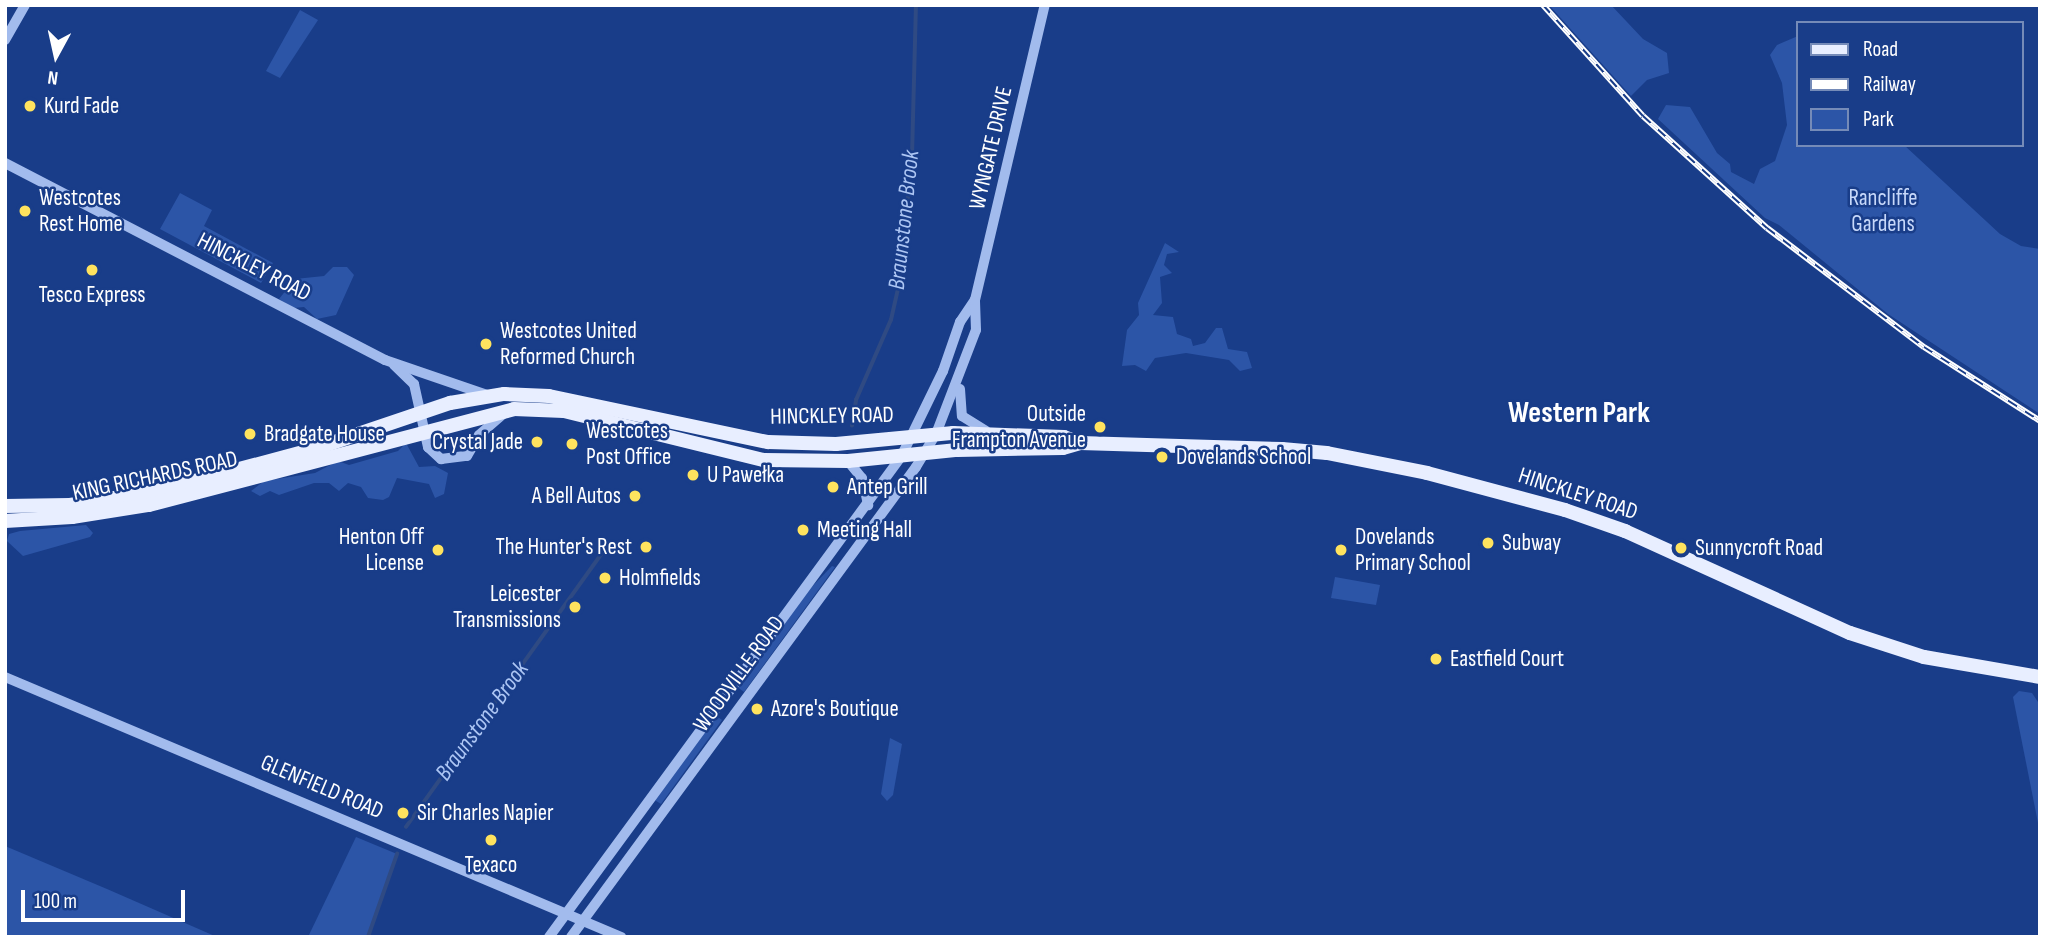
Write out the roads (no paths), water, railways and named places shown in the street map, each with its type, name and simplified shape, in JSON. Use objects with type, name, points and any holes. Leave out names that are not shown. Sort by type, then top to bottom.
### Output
[{"type":"main road","name":"HINCKLEY ROAD","points":[[504,394],[549,396],[768,442],[836,444],[936,434],[994,434],[1064,437],[1080,443]]},
{"type":"main road","name":"KING RICHARDS ROAD","points":[[5,506],[70,505],[153,492],[287,457],[420,414],[504,394]]},
{"type":"main road","name":"HINCKLEY ROAD","points":[[514,408],[564,411],[764,460],[848,461],[1063,447],[1080,443],[1327,453],[1427,474],[1595,519],[1812,618],[1875,642],[1942,661],[2040,677]]},
{"type":"main road","name":"KING RICHARDS ROAD","points":[[5,521],[72,517],[149,505],[514,408]]},
{"type":"street","points":[[5,40],[25,5]]},
{"type":"street","name":"WYNGATE DRIVE","points":[[936,434],[961,375],[976,330],[975,300],[1045,5]]},
{"type":"street","name":"HINCKLEY ROAD","points":[[5,163],[394,365],[488,396]]},
{"type":"street","name":"WYNGATE DRIVE","points":[[912,437],[960,322],[975,300]]},
{"type":"street","points":[[394,365],[414,384],[428,447],[441,459],[450,461],[472,450],[479,435],[514,408]]},
{"type":"street","points":[[961,375],[962,416],[994,434]]},
{"type":"street","name":"WOODVILLE ROAD","points":[[571,937],[925,454],[936,434]]},
{"type":"street","name":"WOODVILLE ROAD","points":[[549,937],[646,802],[868,505],[912,437]]},
{"type":"street","points":[[848,461],[862,478],[868,505]]},
{"type":"street","name":"GLENFIELD ROAD","points":[[5,677],[567,911],[621,937]]},
{"type":"street","points":[[646,802],[661,814]]},
{"type":"waterway","name":"Braunstone Brook","points":[[852,426],[856,400],[891,320],[900,280],[912,156],[916,5]]},
{"type":"waterway","name":"Braunstone Brook","points":[[406,827],[607,546]]},
{"type":"waterway","name":"Braunstone Brook","points":[[368,937],[397,854]]},
{"type":"railway","points":[[1543,5],[1643,116],[1767,228],[1924,347],[2040,421]]},
{"type":"place","name":"Kurd Fade","points":[[30,106]]},
{"type":"place","name":"Westcotes Rest Home","points":[[25,211]]},
{"type":"place","name":"Tesco Express","points":[[92,270]]},
{"type":"place","name":"Westcotes United Reformed Church","points":[[486,344]]},
{"type":"place","name":"Outside Frampton Avenue","points":[[1100,427]]},
{"type":"place","name":"Bradgate House","points":[[250,434]]},
{"type":"place","name":"Crystal Jade","points":[[537,442]]},
{"type":"place","name":"Westcotes Post Office","points":[[572,444]]},
{"type":"place","name":"Dovelands School","points":[[1162,457]]},
{"type":"place","name":"U Pawełka","points":[[693,475]]},
{"type":"place","name":"Antep Grill","points":[[833,487]]},
{"type":"place","name":"A Bell Autos","points":[[635,496]]},
{"type":"place","name":"Meeting Hall","points":[[803,530]]},
{"type":"place","name":"Subway","points":[[1488,543]]},
{"type":"place","name":"The Hunter's Rest","points":[[646,547]]},
{"type":"place","name":"Sunnycroft Road","points":[[1681,548]]},
{"type":"place","name":"Henton Off License","points":[[438,550]]},
{"type":"place","name":"Dovelands Primary School","points":[[1341,550]]},
{"type":"place","name":"Holmfields","points":[[605,578]]},
{"type":"place","name":"Leicester Transmissions","points":[[575,607]]},
{"type":"place","name":"Eastfield Court","points":[[1436,659]]},
{"type":"place","name":"Azore's Boutique","points":[[757,709]]},
{"type":"place","name":"Sir Charles Napier","points":[[403,813]]},
{"type":"place","name":"Texaco","points":[[491,840]]},
{"type":"district","name":"Western Park","points":[[1579,413]]},
{"type":"park label","name":"Rancliffe Gardens","points":[[1883,211]]}]
